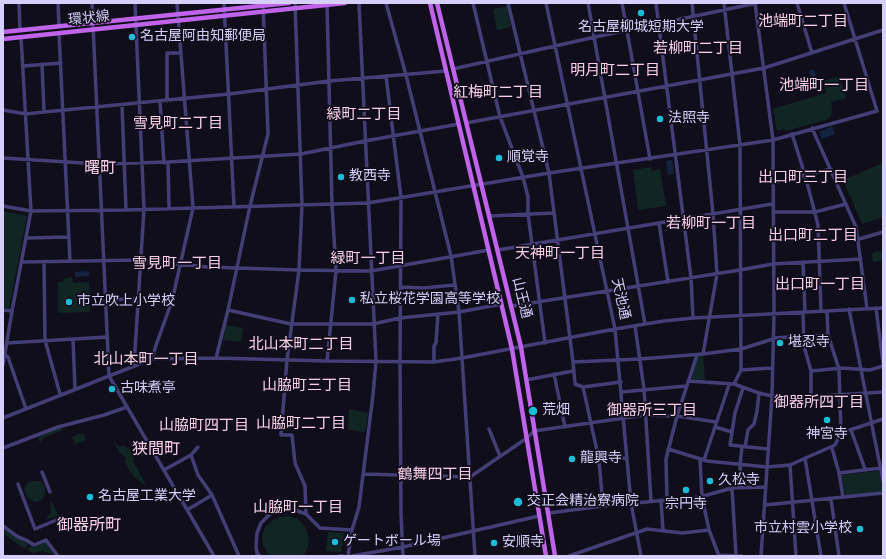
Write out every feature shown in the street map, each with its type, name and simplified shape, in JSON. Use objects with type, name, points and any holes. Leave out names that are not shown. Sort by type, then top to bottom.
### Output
[{"type":"main road","name":"環状線","points":[[3,32],[224,10],[263,4],[289,3]]},
{"type":"main road","name":"環状線","points":[[3,39],[345,3]]},
{"type":"main road","name":"山王通","points":[[430,3],[512,349],[546,556]]},
{"type":"main road","name":"山王通","points":[[437,3],[521,347],[555,556]]},
{"type":"street","points":[[19,3],[20,30]]},
{"type":"street","points":[[58,3],[59,26]]},
{"type":"street","points":[[92,3],[109,376],[214,556]]},
{"type":"street","points":[[134,366],[144,209],[135,3]]},
{"type":"street","points":[[152,359],[172,301],[193,208],[177,3]]},
{"type":"street","points":[[224,3],[234,207]]},
{"type":"street","points":[[295,3],[294,9],[302,205],[299,270],[287,360],[282,435],[292,435],[295,463],[305,486],[306,514]]},
{"type":"street","points":[[348,556],[352,530],[359,507],[364,474],[376,361],[373,324],[359,3]]},
{"type":"street","points":[[386,3],[406,74],[451,256],[459,312],[475,556]]},
{"type":"street","points":[[474,3],[500,117],[523,177],[528,197],[531,244],[545,343]]},
{"type":"street","points":[[508,3],[549,173],[573,362],[574,384],[584,387],[621,382]]},
{"type":"street","name":"天池通","points":[[546,3],[615,329],[619,359],[631,503],[641,556]]},
{"type":"street","points":[[588,3],[645,324]]},
{"type":"street","points":[[622,3],[650,159]]},
{"type":"street","points":[[656,3],[691,278],[693,318]]},
{"type":"street","points":[[692,3],[713,214],[716,274],[703,354]]},
{"type":"street","points":[[724,3],[740,145],[741,370],[734,384]]},
{"type":"street","points":[[453,69],[756,3],[773,140],[772,204],[774,314],[772,396],[767,449],[762,556]]},
{"type":"street","points":[[797,3],[812,53]]},
{"type":"street","points":[[3,206],[31,211],[126,210],[368,203],[523,177],[773,140],[877,111],[844,3]]},
{"type":"street","points":[[216,358],[228,310],[261,157],[268,134],[265,88],[263,4]]},
{"type":"street","points":[[326,5],[332,204],[336,271],[327,361]]},
{"type":"street","points":[[466,123],[764,68],[883,30]]},
{"type":"street","points":[[59,33],[70,261]]},
{"type":"street","points":[[3,365],[31,211],[22,37]]},
{"type":"street","points":[[167,101],[167,53],[180,53]]},
{"type":"street","points":[[23,66],[61,63]]},
{"type":"street","points":[[42,64],[44,112]]},
{"type":"street","points":[[3,110],[26,114],[62,111],[160,102],[329,81],[446,71]]},
{"type":"street","points":[[386,76],[401,198],[400,362],[401,514],[403,556]]},
{"type":"street","points":[[160,102],[169,208]]},
{"type":"street","points":[[122,105],[126,210]]},
{"type":"street","points":[[3,158],[99,164],[261,157],[301,154],[394,135],[459,124]]},
{"type":"street","points":[[812,128],[856,227],[859,239],[867,308]]},
{"type":"street","points":[[792,134],[805,175],[818,225],[821,311]]},
{"type":"street","points":[[773,183],[830,169]]},
{"type":"street","points":[[498,250],[772,204]]},
{"type":"street","points":[[773,212],[815,212],[846,204]]},
{"type":"street","points":[[489,216],[554,213]]},
{"type":"street","points":[[658,223],[668,282]]},
{"type":"street","points":[[859,239],[883,232]]},
{"type":"street","points":[[26,238],[68,237]]},
{"type":"street","points":[[22,262],[141,260],[207,267],[371,271],[489,250]]},
{"type":"street","points":[[512,306],[773,264],[861,259]]},
{"type":"street","points":[[44,262],[45,340],[60,394]]},
{"type":"street","points":[[803,262],[803,336],[804,346],[811,371],[811,398]]},
{"type":"street","points":[[401,288],[423,288],[455,285]]},
{"type":"street","points":[[105,300],[155,298],[172,301]]},
{"type":"street","points":[[228,310],[291,324],[373,324],[400,318],[459,312],[502,304]]},
{"type":"street","points":[[876,308],[883,363]]},
{"type":"street","points":[[3,418],[60,394],[152,359],[216,358],[434,362],[545,343],[615,329],[693,318],[883,308]]},
{"type":"street","points":[[849,309],[883,481]]},
{"type":"street","points":[[3,310],[12,311]]},
{"type":"street","points":[[668,450],[702,460],[767,467],[790,464],[832,448],[842,433],[839,369],[828,335],[827,310]]},
{"type":"street","points":[[434,362],[434,346],[436,343],[438,314]]},
{"type":"street","points":[[635,326],[644,389],[651,501]]},
{"type":"street","points":[[573,362],[697,355],[741,349],[773,338],[828,335]]},
{"type":"street","points":[[7,343],[107,337]]},
{"type":"street","points":[[73,339],[75,389]]},
{"type":"street","points":[[4,355],[8,357],[26,409]]},
{"type":"street","points":[[667,500],[666,459],[677,416],[697,355]]},
{"type":"street","points":[[811,371],[839,369],[870,370],[883,366]]},
{"type":"street","points":[[741,370],[772,368]]},
{"type":"street","points":[[526,380],[573,371]]},
{"type":"street","points":[[554,374],[565,427]]},
{"type":"street","points":[[688,380],[729,385],[734,384],[759,393],[794,401],[840,394],[883,392]]},
{"type":"street","points":[[729,385],[702,460],[702,497],[709,530],[718,556],[742,556]]},
{"type":"street","points":[[621,392],[686,386]]},
{"type":"street","points":[[584,387],[599,460],[603,506]]},
{"type":"street","points":[[743,388],[735,413],[730,445],[767,449]]},
{"type":"street","points":[[741,488],[740,464],[748,430],[754,424],[759,393]]},
{"type":"street","points":[[3,448],[58,427],[104,415],[127,407]]},
{"type":"street","points":[[364,474],[470,477],[534,432],[645,415],[677,416],[716,422]]},
{"type":"street","points":[[842,433],[883,419]]},
{"type":"street","points":[[715,427],[732,432]]},
{"type":"street","points":[[489,429],[500,456]]},
{"type":"street","points":[[851,430],[865,469]]},
{"type":"street","points":[[164,470],[191,455],[198,447]]},
{"type":"street","points":[[832,448],[839,473],[843,497]]},
{"type":"street","points":[[191,455],[198,475],[212,495],[239,556]]},
{"type":"street","points":[[599,460],[627,458]]},
{"type":"street","points":[[805,458],[820,556]]},
{"type":"street","points":[[790,464],[796,556]]},
{"type":"street","points":[[839,473],[865,469],[882,470]]},
{"type":"street","points":[[42,472],[50,492]]},
{"type":"street","points":[[18,484],[35,528],[61,518]]},
{"type":"street","points":[[549,513],[631,503],[702,497],[732,488],[765,488]]},
{"type":"street","points":[[732,488],[736,555]]},
{"type":"street","points":[[765,505],[883,493]]},
{"type":"street","points":[[187,510],[212,495]]},
{"type":"street","points":[[831,499],[839,556]]},
{"type":"street","points":[[661,500],[663,531]]},
{"type":"street","points":[[260,556],[256,547],[257,533],[261,523],[272,512],[283,509],[292,509],[306,514],[320,528],[352,530]]},
{"type":"street","points":[[352,556],[402,547],[539,516]]},
{"type":"street","points":[[3,526],[18,537],[34,545],[46,540],[58,556]]},
{"type":"street","points":[[569,556],[647,529],[682,533],[709,530]]},
{"type":"green space","points":[[507,6],[511,27],[497,30],[493,9]]},
{"type":"green space","points":[[837,77],[840,78],[846,98],[831,102],[831,116],[826,120],[786,131],[785,129],[777,131],[773,109],[826,93],[823,81]]},
{"type":"green space","points":[[883,163],[883,217],[862,224],[843,180]]},
{"type":"green space","points":[[651,167],[652,171],[660,169],[666,206],[638,210],[633,170]]},
{"type":"green space","points":[[3,211],[27,216],[9,309],[3,307]]},
{"type":"green space","points":[[883,251],[883,260],[873,262],[873,252]]},
{"type":"green space","points":[[72,277],[73,283],[89,282],[90,312],[58,313],[58,282],[63,282],[63,279]]},
{"type":"green space","points":[[226,325],[243,328],[241,342],[223,340]]},
{"type":"green space","points":[[703,356],[705,380],[691,379],[697,357]]},
{"type":"green space","points":[[349,409],[368,413],[365,432],[348,430]]},
{"type":"green space","points":[[59,428],[63,430],[43,438],[40,443],[38,437]]},
{"type":"green space","points":[[83,433],[86,440],[75,444],[72,437]]},
{"type":"green space","points":[[114,442],[119,447],[123,445],[129,449],[134,458],[133,461],[146,485],[140,482],[131,473],[125,461],[126,458],[120,453]]},
{"type":"green space","points":[[879,472],[883,490],[882,493],[846,496],[841,477],[842,475]]},
{"type":"green space","points":[[31,481],[40,481],[45,487],[45,495],[43,499],[36,502],[28,498],[25,493],[25,486]]},
{"type":"green space","points":[[50,502],[52,502],[58,516],[47,519],[51,513]]},
{"type":"green space","points":[[289,516],[298,519],[305,526],[309,543],[306,552],[302,556],[269,556],[263,545],[262,536],[265,527],[280,517]]},
{"type":"green space","points":[[3,529],[29,544],[25,548],[20,546],[3,533]]},
{"type":"green space","name":"ゲートボール場","points":[[328,532],[344,533],[341,552],[326,551]]},
{"type":"green space","points":[[46,542],[55,555],[42,551],[32,553],[27,549],[31,545],[34,547]]},
{"type":"water","points":[[814,69],[818,83],[813,84],[809,71]]},
{"type":"water","points":[[832,126],[835,134],[822,139],[819,132]]},
{"type":"water","points":[[672,160],[674,174],[668,175],[666,161]]},
{"type":"water","points":[[89,271],[89,276],[75,277],[75,272]]},
{"type":"place","name":"名古屋柳城短期大学","points":[[641,13]]},
{"type":"place","name":"名古屋阿由知郵便局","points":[[132,37]]},
{"type":"place","name":"法照寺","points":[[660,119]]},
{"type":"place","name":"順覚寺","points":[[499,158]]},
{"type":"place","name":"教西寺","points":[[341,177]]},
{"type":"place","name":"私立桜花学園高等学校","points":[[352,300]]},
{"type":"place","name":"市立吹上小学校","points":[[69,302]]},
{"type":"place","name":"堪忍寺","points":[[780,343]]},
{"type":"place","name":"古味煮亭","points":[[112,389]]},
{"type":"place","name":"荒畑","points":[[533,411]]},
{"type":"place","name":"神宮寺","points":[[827,420]]},
{"type":"place","name":"龍興寺","points":[[572,459]]},
{"type":"place","name":"久松寺","points":[[710,481]]},
{"type":"place","name":"宗円寺","points":[[686,490]]},
{"type":"place","name":"名古屋工業大学","points":[[90,497]]},
{"type":"place","name":"交正会精治寮病院","points":[[518,502]]},
{"type":"place","name":"市立村雲小学校","points":[[860,529]]},
{"type":"place","name":"ゲートボール場","points":[[335,542]]},
{"type":"place","name":"安順寺","points":[[494,543]]},
{"type":"district","name":"池端町二丁目","points":[[803,22]]},
{"type":"district","name":"若柳町二丁目","points":[[698,49]]},
{"type":"district","name":"明月町二丁目","points":[[615,71]]},
{"type":"district","name":"池端町一丁目","points":[[824,86]]},
{"type":"district","name":"紅梅町二丁目","points":[[498,93]]},
{"type":"district","name":"緑町二丁目","points":[[364,115]]},
{"type":"district","name":"雪見町二丁目","points":[[178,124]]},
{"type":"district","name":"曙町","points":[[100,169]]},
{"type":"district","name":"出口町三丁目","points":[[803,178]]},
{"type":"district","name":"若柳町一丁目","points":[[711,224]]},
{"type":"district","name":"出口町二丁目","points":[[813,236]]},
{"type":"district","name":"天神町一丁目","points":[[560,254]]},
{"type":"district","name":"緑町一丁目","points":[[368,259]]},
{"type":"district","name":"雪見町一丁目","points":[[177,264]]},
{"type":"district","name":"出口町一丁目","points":[[820,285]]},
{"type":"district","name":"北山本町二丁目","points":[[301,345]]},
{"type":"district","name":"北山本町一丁目","points":[[146,360]]},
{"type":"district","name":"山脇町三丁目","points":[[307,386]]},
{"type":"district","name":"御器所四丁目","points":[[819,403]]},
{"type":"district","name":"御器所三丁目","points":[[652,411]]},
{"type":"district","name":"山脇町二丁目","points":[[301,424]]},
{"type":"district","name":"山脇町四丁目","points":[[204,426]]},
{"type":"district","name":"狭間町","points":[[156,450]]},
{"type":"district","name":"鶴舞四丁目","points":[[435,475]]},
{"type":"district","name":"山脇町一丁目","points":[[298,508]]},
{"type":"district","name":"御器所町","points":[[89,526]]}]
